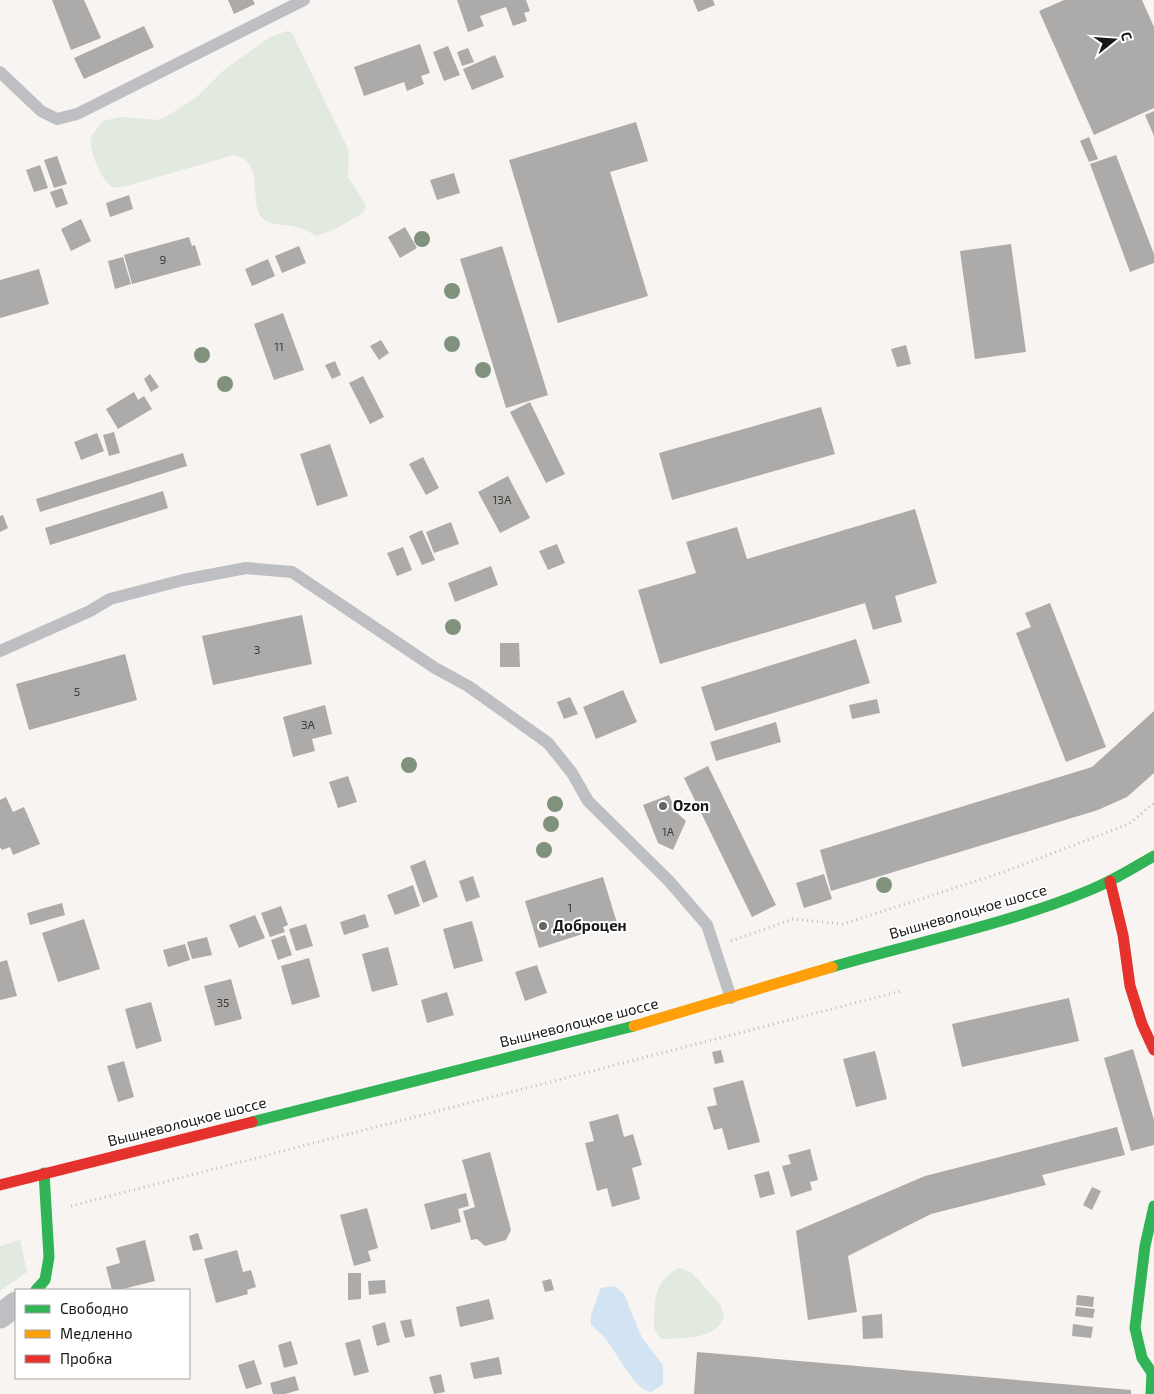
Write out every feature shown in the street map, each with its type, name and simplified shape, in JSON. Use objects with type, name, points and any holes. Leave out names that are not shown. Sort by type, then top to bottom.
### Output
[{"type":"main road","name":"Вышневолоцкое шоссе","points":[[0,1185],[641,1024],[888,951],[1013,918],[1094,889],[1138,867],[1154,856]]},
{"type":"main road","points":[[1110,881],[1124,935],[1130,986],[1142,1024],[1154,1050]]},
{"type":"main road","points":[[37,1289],[45,1280],[49,1257],[44,1173]]},
{"type":"main road","points":[[1151,1394],[1152,1373],[1142,1358],[1134,1328],[1144,1246],[1154,1206]]},
{"type":"street","points":[[0,1316],[15,1305]]},
{"type":"lane","points":[[0,72],[41,111],[57,119],[77,114],[304,0]]},
{"type":"lane","points":[[0,651],[90,611],[110,599],[183,580],[246,568],[292,572],[435,668],[468,686],[548,743],[572,773],[588,801],[669,881],[708,925],[731,998]]},
{"type":"path","points":[[714,946],[793,919],[843,924],[1001,873],[1129,824],[1154,803]]},
{"type":"path","points":[[47,1213],[901,991]]},
{"type":"shaded area","points":[[287,31],[292,33],[349,151],[348,177],[366,205],[363,213],[333,230],[317,236],[295,227],[265,221],[258,211],[255,182],[250,165],[244,159],[234,155],[122,187],[114,187],[105,180],[92,152],[91,145],[95,130],[103,121],[120,117],[157,120],[167,116],[197,97],[225,69],[270,37]]},
{"type":"shaded area","points":[[20,1240],[27,1272],[0,1291],[0,1246]]},
{"type":"shaded area","points":[[678,1268],[691,1272],[720,1304],[724,1316],[720,1324],[707,1334],[689,1338],[662,1339],[654,1329],[655,1302],[663,1280]]},
{"type":"water","points":[[615,1286],[624,1294],[642,1338],[663,1365],[663,1384],[651,1392],[638,1384],[610,1344],[591,1325],[591,1315],[601,1288]]},
{"type":"building","points":[[52,0],[84,0],[101,38],[71,50]]},
{"type":"building","points":[[228,0],[253,0],[255,4],[234,14]]},
{"type":"building","points":[[457,0],[526,0],[530,11],[524,13],[527,21],[513,26],[506,7],[480,16],[484,26],[468,32]]},
{"type":"building","points":[[693,0],[713,0],[715,5],[698,12]]},
{"type":"building","points":[[1064,0],[1142,0],[1154,27],[1154,108],[1094,135],[1039,11]]},
{"type":"building","points":[[144,26],[154,47],[84,79],[74,58]]},
{"type":"building","points":[[420,44],[430,73],[421,76],[424,84],[407,91],[404,82],[364,96],[354,67]]},
{"type":"building","points":[[448,46],[460,75],[444,81],[433,52]]},
{"type":"building","points":[[468,48],[474,62],[462,66],[457,52]]},
{"type":"building","points":[[495,55],[504,77],[472,90],[463,69]]},
{"type":"building","points":[[1154,111],[1154,136],[1145,115]]},
{"type":"building","points":[[636,122],[648,161],[610,172],[648,296],[558,323],[509,160]]},
{"type":"building","points":[[1089,137],[1098,159],[1089,162],[1080,141]]},
{"type":"building","points":[[1116,155],[1154,254],[1154,263],[1130,272],[1090,164]]},
{"type":"building","points":[[57,156],[67,184],[54,188],[44,160]]},
{"type":"building","points":[[40,165],[48,188],[34,192],[26,170]]},
{"type":"building","points":[[454,173],[460,193],[437,200],[430,180]]},
{"type":"building","points":[[62,188],[68,204],[56,208],[50,192]]},
{"type":"building","points":[[129,195],[133,209],[110,217],[106,203]]},
{"type":"building","points":[[81,219],[91,241],[71,251],[61,229]]},
{"type":"building","points":[[405,227],[417,248],[400,258],[388,237]]},
{"type":"building","points":[[189,237],[192,246],[195,245],[201,265],[132,284],[124,255]]},
{"type":"building","points":[[1011,244],[1026,352],[975,359],[960,251]]},
{"type":"building","points":[[299,246],[306,263],[282,273],[275,256]]},
{"type":"building","points":[[502,246],[548,395],[506,408],[460,259]]},
{"type":"building","points":[[123,257],[131,284],[115,289],[108,261]]},
{"type":"building","points":[[268,259],[275,276],[252,286],[245,269]]},
{"type":"building","points":[[39,269],[49,304],[0,318],[0,280]]},
{"type":"building","points":[[283,313],[304,370],[274,380],[254,324]]},
{"type":"building","points":[[381,340],[389,353],[379,360],[370,346]]},
{"type":"building","points":[[906,345],[911,364],[897,367],[891,349]]},
{"type":"building","points":[[335,361],[341,375],[332,379],[325,365]]},
{"type":"building","points":[[150,374],[159,387],[151,392],[144,379]]},
{"type":"building","points":[[363,376],[384,417],[370,424],[349,383]]},
{"type":"building","points":[[134,392],[138,400],[144,396],[152,409],[118,429],[106,409]]},
{"type":"building","points":[[530,402],[565,474],[546,483],[510,412]]},
{"type":"building","points":[[821,407],[835,454],[672,500],[659,453]]},
{"type":"building","points":[[114,432],[120,453],[109,456],[103,435]]},
{"type":"building","points":[[97,433],[104,451],[81,460],[74,442]]},
{"type":"building","points":[[330,444],[348,496],[317,506],[300,454]]},
{"type":"building","points":[[183,453],[187,466],[40,512],[36,499]]},
{"type":"building","points":[[423,457],[439,488],[426,495],[409,464]]},
{"type":"building","points":[[508,476],[530,518],[500,533],[478,492]]},
{"type":"building","points":[[163,491],[168,508],[50,545],[45,528]]},
{"type":"building","points":[[915,509],[937,583],[895,596],[902,622],[873,630],[865,603],[660,664],[638,590],[696,573],[686,542],[737,527],[747,559]]},
{"type":"building","points":[[3,515],[8,528],[0,532],[0,516]]},
{"type":"building","points":[[451,522],[459,544],[434,553],[426,532]]},
{"type":"building","points":[[422,530],[435,560],[422,565],[409,536]]},
{"type":"building","points":[[557,544],[565,563],[548,570],[539,551]]},
{"type":"building","points":[[403,547],[412,570],[397,576],[387,553]]},
{"type":"building","points":[[491,566],[498,585],[455,602],[448,583]]},
{"type":"building","points":[[1050,603],[1106,747],[1066,762],[1016,633],[1031,627],[1025,613]]},
{"type":"building","points":[[302,615],[312,664],[213,685],[202,636]]},
{"type":"building","points":[[856,639],[870,683],[715,731],[701,687]]},
{"type":"building","points":[[500,643],[519,643],[520,667],[500,667]]},
{"type":"building","points":[[125,654],[137,700],[29,730],[16,684]]},
{"type":"building","points":[[623,690],[637,722],[596,739],[583,707]]},
{"type":"building","points":[[570,697],[578,714],[564,719],[557,702]]},
{"type":"building","points":[[877,699],[880,713],[852,719],[849,705]]},
{"type":"building","points":[[325,705],[332,734],[312,739],[315,751],[293,757],[283,717]]},
{"type":"building","points":[[1154,711],[1154,773],[1127,797],[1098,810],[831,891],[820,850],[1092,767]]},
{"type":"building","points":[[776,722],[781,742],[716,761],[710,742]]},
{"type":"building","points":[[708,766],[776,905],[752,917],[684,778]]},
{"type":"building","points":[[348,776],[357,802],[338,808],[329,782]]},
{"type":"building","points":[[669,795],[676,812],[686,821],[673,850],[658,843],[643,805]]},
{"type":"building","points":[[6,797],[13,812],[24,807],[40,844],[13,855],[10,847],[2,850],[0,847],[0,800]]},
{"type":"building","points":[[425,860],[438,897],[423,903],[410,866]]},
{"type":"building","points":[[824,874],[832,899],[804,908],[796,883]]},
{"type":"building","points":[[473,876],[480,897],[466,902],[459,881]]},
{"type":"building","points":[[603,877],[617,923],[539,948],[525,901]]},
{"type":"building","points":[[413,885],[420,906],[395,915],[387,895]]},
{"type":"building","points":[[62,903],[65,915],[30,925],[27,913]]},
{"type":"building","points":[[281,906],[288,925],[283,927],[285,932],[270,937],[261,913]]},
{"type":"building","points":[[365,914],[369,927],[344,935],[340,922]]},
{"type":"building","points":[[255,915],[265,938],[239,948],[229,925]]},
{"type":"building","points":[[84,919],[100,969],[58,982],[42,933]]},
{"type":"building","points":[[472,921],[483,961],[454,969],[443,929]]},
{"type":"building","points":[[306,924],[313,946],[296,951],[289,929]]},
{"type":"building","points":[[285,935],[292,955],[278,960],[271,940]]},
{"type":"building","points":[[207,937],[212,955],[192,959],[187,942]]},
{"type":"building","points":[[185,944],[190,960],[168,967],[163,950]]},
{"type":"building","points":[[388,947],[398,985],[372,992],[362,954]]},
{"type":"building","points":[[309,958],[320,997],[292,1005],[281,966]]},
{"type":"building","points":[[7,960],[17,996],[0,1000],[0,962]]},
{"type":"building","points":[[537,965],[547,993],[525,1001],[515,972]]},
{"type":"building","points":[[231,979],[242,1019],[215,1026],[204,986]]},
{"type":"building","points":[[447,992],[454,1015],[427,1023],[421,1000]]},
{"type":"building","points":[[1069,998],[1079,1041],[962,1067],[952,1024]]},
{"type":"building","points":[[151,1002],[162,1041],[136,1049],[125,1009]]},
{"type":"building","points":[[1133,1049],[1154,1120],[1154,1145],[1131,1151],[1104,1058]]},
{"type":"building","points":[[721,1050],[724,1062],[715,1064],[712,1052]]},
{"type":"building","points":[[875,1051],[887,1099],[856,1107],[843,1059]]},
{"type":"building","points":[[124,1061],[134,1097],[118,1102],[107,1066]]},
{"type":"building","points":[[743,1080],[760,1142],[728,1150],[722,1128],[714,1130],[707,1107],[717,1105],[713,1088]]},
{"type":"building","points":[[618,1114],[624,1137],[633,1134],[642,1165],[632,1168],[640,1199],[612,1207],[607,1188],[597,1191],[585,1143],[594,1141],[589,1122]]},
{"type":"building","points":[[1117,1127],[1125,1155],[1042,1175],[1046,1185],[931,1214],[848,1256],[857,1312],[808,1320],[796,1231],[925,1176]]},
{"type":"building","points":[[810,1149],[818,1180],[810,1182],[812,1190],[791,1197],[782,1166],[791,1164],[788,1155]]},
{"type":"building","points":[[490,1152],[511,1230],[506,1240],[485,1246],[477,1239],[471,1240],[463,1211],[475,1207],[462,1160]]},
{"type":"building","points":[[769,1171],[775,1194],[760,1198],[754,1175]]},
{"type":"building","points":[[1092,1187],[1101,1191],[1092,1210],[1083,1205]]},
{"type":"building","points":[[466,1193],[469,1206],[458,1209],[461,1222],[431,1230],[424,1204]]},
{"type":"building","points":[[367,1208],[378,1248],[368,1251],[371,1261],[354,1266],[340,1215]]},
{"type":"building","points":[[198,1233],[203,1249],[193,1251],[189,1236]]},
{"type":"building","points":[[145,1240],[155,1281],[123,1289],[112,1289],[106,1267],[120,1263],[116,1248]]},
{"type":"building","points":[[237,1250],[243,1272],[251,1270],[256,1287],[247,1290],[248,1294],[216,1303],[204,1259]]},
{"type":"building","points":[[348,1273],[361,1273],[361,1299],[348,1300]]},
{"type":"building","points":[[551,1279],[554,1290],[545,1292],[542,1281]]},
{"type":"building","points":[[385,1280],[386,1293],[369,1295],[368,1281]]},
{"type":"building","points":[[1077,1295],[1094,1297],[1093,1307],[1076,1305]]},
{"type":"building","points":[[489,1299],[494,1319],[460,1327],[456,1307]]},
{"type":"building","points":[[1076,1307],[1095,1309],[1093,1318],[1075,1316]]},
{"type":"building","points":[[882,1314],[883,1338],[863,1339],[862,1316]]},
{"type":"building","points":[[411,1319],[415,1336],[405,1338],[400,1321]]},
{"type":"building","points":[[385,1322],[390,1342],[377,1346],[372,1326]]},
{"type":"building","points":[[1073,1324],[1093,1327],[1091,1338],[1072,1336]]},
{"type":"building","points":[[360,1339],[369,1372],[354,1376],[345,1343]]},
{"type":"building","points":[[291,1341],[298,1364],[284,1368],[278,1345]]},
{"type":"building","points":[[697,1352],[1131,1390],[1131,1394],[694,1394]]},
{"type":"building","points":[[499,1357],[502,1374],[474,1379],[470,1363]]},
{"type":"building","points":[[254,1360],[262,1384],[246,1389],[238,1365]]},
{"type":"building","points":[[441,1374],[445,1392],[434,1394],[429,1377]]},
{"type":"building","points":[[295,1376],[299,1390],[285,1394],[273,1394],[270,1383]]},
{"type":"traffic: fast","points":[[832,967],[995,923],[1059,902],[1107,883],[1154,856]]},
{"type":"traffic: fast","points":[[252,1122],[634,1026]]},
{"type":"traffic: fast","points":[[37,1289],[45,1280],[49,1257],[44,1173]]},
{"type":"traffic: fast","points":[[1151,1394],[1152,1373],[1142,1358],[1135,1328],[1145,1246],[1154,1206]]},
{"type":"traffic: slow","points":[[634,1026],[832,967]]},
{"type":"traffic: jam","points":[[1110,881],[1123,935],[1130,986],[1142,1024],[1154,1050]]},
{"type":"traffic: jam","points":[[0,1185],[252,1122]]},
{"type":"place","name":"Ozon","points":[[663,806]]},
{"type":"place","name":"Доброцен","points":[[543,926]]}]
